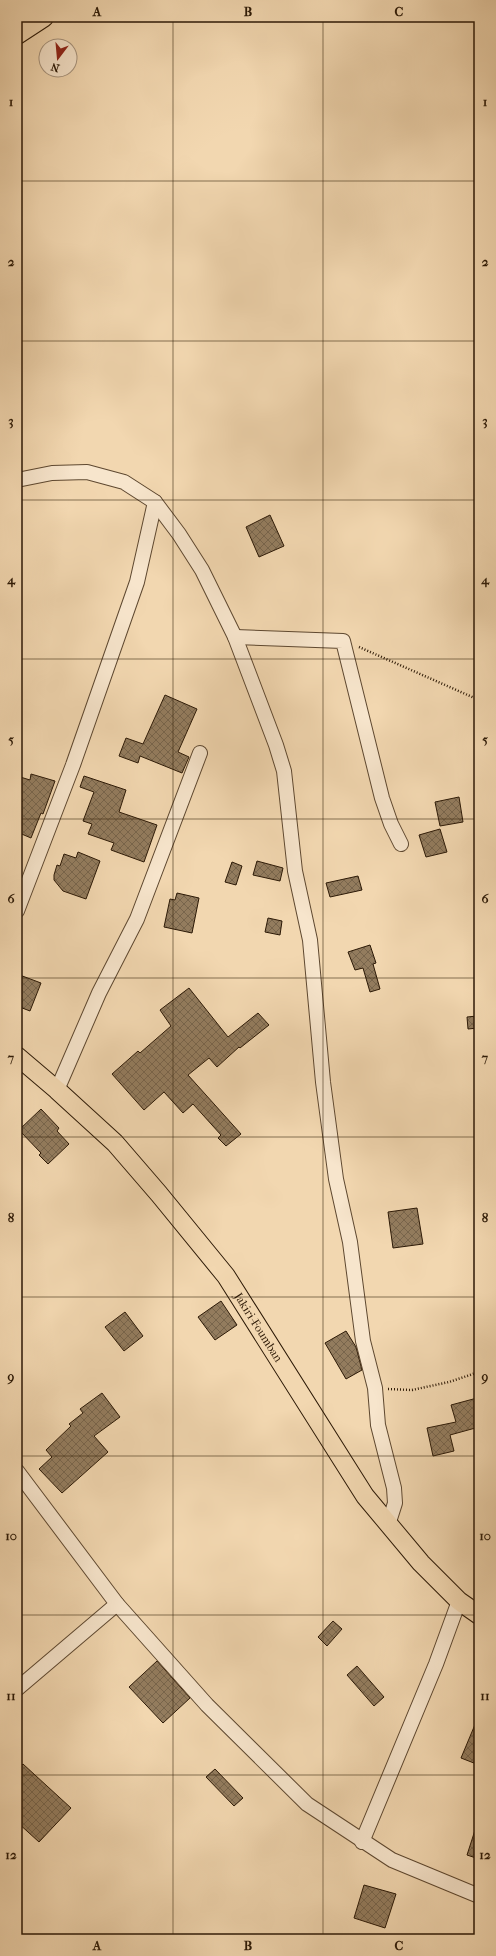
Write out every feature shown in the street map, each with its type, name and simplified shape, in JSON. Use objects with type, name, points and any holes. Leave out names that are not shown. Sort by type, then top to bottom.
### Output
[{"type":"highway","points":[[17,34],[43,17]]},
{"type":"main road","name":"Jakiri-Foumban","points":[[17,1056],[58,1090],[115,1143],[226,1276],[350,1474],[388,1525],[421,1563],[459,1601],[479,1615]]},
{"type":"street","points":[[17,480],[52,474],[87,472],[124,482],[155,502],[179,534],[202,570],[236,637],[284,771],[295,871],[310,940],[322,1082],[336,1178],[350,1242],[362,1341],[375,1388],[378,1425],[394,1488],[395,1503],[388,1525]]},
{"type":"street","points":[[17,911],[73,765],[137,582],[155,502]]},
{"type":"street","points":[[236,637],[343,641],[382,798],[391,824],[401,844]]},
{"type":"street","points":[[58,1090],[100,993],[137,919],[200,753]]},
{"type":"street","points":[[17,1471],[117,1604],[207,1704],[307,1804],[362,1842],[392,1860],[479,1896]]},
{"type":"street","points":[[362,1842],[436,1664],[459,1601]]},
{"type":"street","points":[[17,1688],[117,1604]]},
{"type":"path","points":[[343,641],[403,665],[479,700]]},
{"type":"path","points":[[375,1388],[412,1390],[449,1382],[479,1372]]},
{"type":"building","points":[[270,515],[284,546],[259,557],[246,527]]},
{"type":"building","points":[[165,695],[197,709],[178,752],[189,757],[182,773],[140,756],[138,763],[119,756],[126,738],[143,744]]},
{"type":"building","points":[[31,774],[55,781],[43,814],[41,813],[31,838],[17,832],[17,813],[22,801],[17,799],[17,776],[30,780]]},
{"type":"building","points":[[84,776],[126,790],[119,812],[157,825],[144,862],[111,850],[114,843],[88,834],[92,824],[83,821],[94,792],[80,787]]},
{"type":"building","points":[[459,797],[463,822],[440,826],[435,802]]},
{"type":"building","points":[[440,829],[447,852],[426,857],[419,835]]},
{"type":"building","points":[[78,852],[100,861],[86,899],[63,891],[54,880],[57,865],[60,866],[64,854],[76,858]]},
{"type":"building","points":[[257,861],[283,868],[280,881],[253,875]]},
{"type":"building","points":[[232,862],[242,866],[236,885],[225,882]]},
{"type":"building","points":[[358,876],[362,890],[330,897],[326,883]]},
{"type":"building","points":[[177,893],[199,898],[192,933],[164,927],[170,899],[175,900]]},
{"type":"building","points":[[268,918],[282,921],[280,935],[265,932]]},
{"type":"building","points":[[370,945],[376,963],[373,964],[380,989],[370,992],[363,968],[355,970],[348,952]]},
{"type":"building","points":[[17,974],[41,983],[30,1011],[17,1006]]},
{"type":"building","points":[[189,988],[228,1037],[258,1013],[269,1025],[240,1048],[239,1047],[217,1067],[209,1058],[188,1075],[241,1134],[226,1146],[218,1138],[221,1135],[193,1104],[183,1113],[164,1092],[144,1110],[112,1074],[138,1051],[140,1053],[171,1026],[160,1010]]},
{"type":"building","points":[[477,1016],[478,1028],[468,1029],[467,1017]]},
{"type":"building","points":[[41,1109],[59,1128],[57,1131],[69,1144],[48,1164],[39,1155],[41,1153],[19,1130]]},
{"type":"building","points":[[417,1208],[423,1244],[393,1248],[388,1212]]},
{"type":"building","points":[[221,1301],[237,1325],[215,1340],[198,1317]]},
{"type":"building","points":[[125,1312],[143,1336],[124,1351],[105,1327]]},
{"type":"building","points":[[346,1331],[356,1347],[362,1370],[346,1379],[325,1343]]},
{"type":"building","points":[[102,1393],[120,1417],[94,1436],[108,1452],[62,1493],[39,1469],[52,1457],[46,1450],[71,1426],[69,1424],[83,1413],[80,1409]]},
{"type":"building","points":[[477,1398],[479,1405],[479,1427],[450,1435],[454,1451],[433,1456],[427,1428],[456,1422],[451,1405]]},
{"type":"building","points":[[333,1621],[342,1629],[327,1646],[318,1637]]},
{"type":"building","points":[[157,1661],[190,1698],[163,1723],[129,1687]]},
{"type":"building","points":[[357,1666],[384,1697],[374,1706],[347,1675]]},
{"type":"building","points":[[479,1715],[479,1765],[461,1758]]},
{"type":"building","points":[[23,1764],[71,1808],[39,1842],[17,1822],[17,1770]]},
{"type":"building","points":[[215,1769],[243,1798],[234,1806],[206,1777]]},
{"type":"building","points":[[477,1824],[479,1824],[479,1859],[467,1855]]},
{"type":"building","points":[[364,1885],[396,1894],[385,1928],[354,1918]]}]
